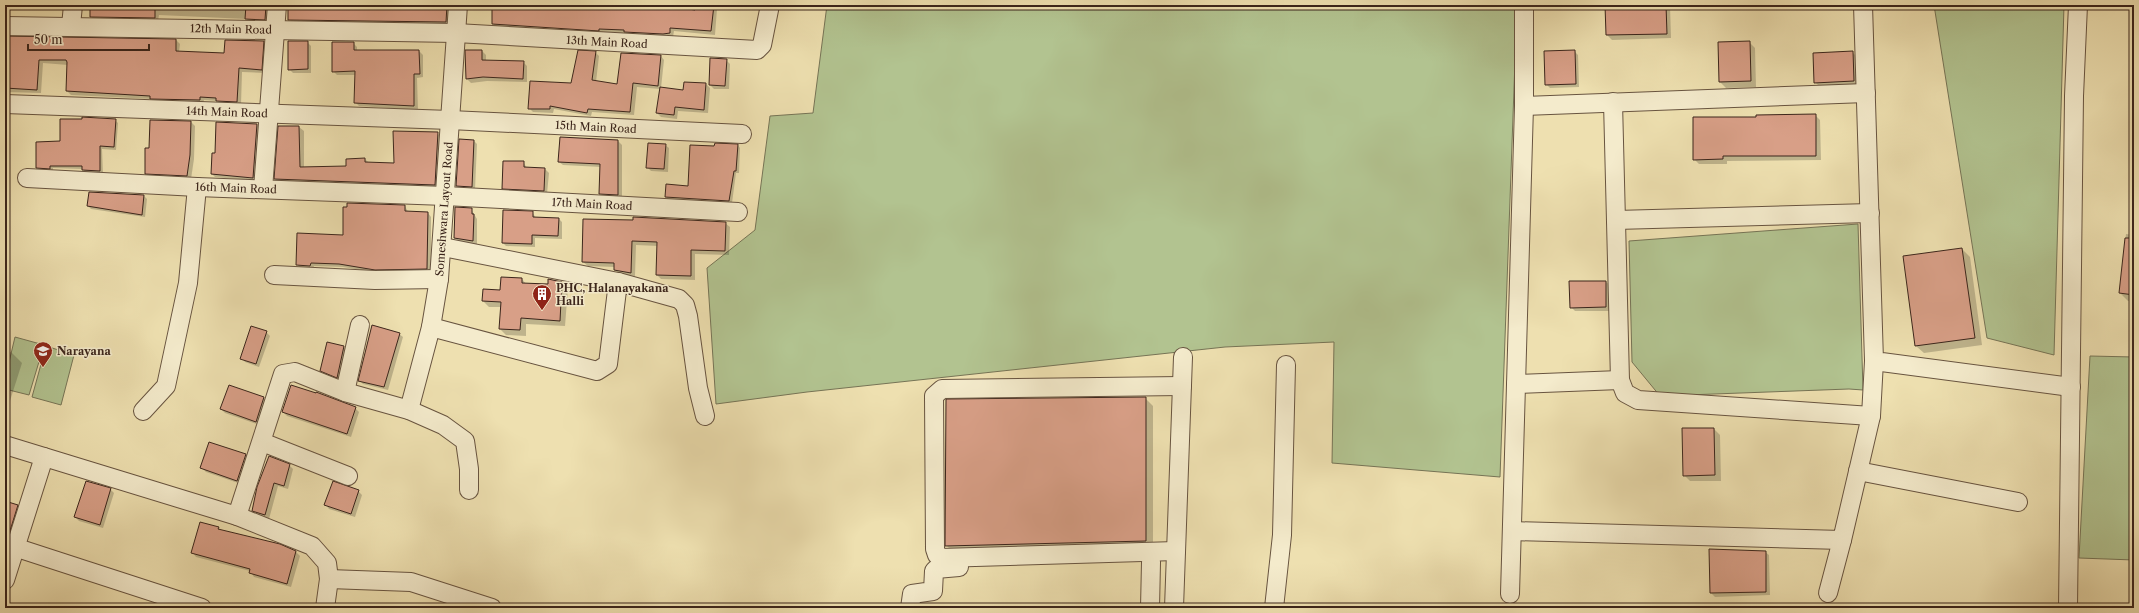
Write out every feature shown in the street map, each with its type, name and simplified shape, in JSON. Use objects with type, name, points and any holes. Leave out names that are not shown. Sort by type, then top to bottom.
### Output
[{"type":"street","points":[[71,26],[73,5]]},
{"type":"street","points":[[263,189],[278,5]]},
{"type":"street","name":"Someshwara Layout Road","points":[[409,410],[431,327],[440,279],[458,5]]},
{"type":"street","name":"13th Main Road","points":[[456,33],[757,50],[762,45],[770,5]]},
{"type":"street","points":[[1510,594],[1524,106],[1524,5]]},
{"type":"street","points":[[1828,593],[1871,416],[1874,361],[1864,5]]},
{"type":"street","points":[[2068,608],[2074,96],[2078,5]]},
{"type":"street","name":"12th Main Road","points":[[5,26],[456,33]]},
{"type":"street","points":[[1524,106],[1866,93]]},
{"type":"street","points":[[1613,102],[1620,380],[1625,393],[1638,400],[1871,416]]},
{"type":"street","name":"14th Main Road","points":[[5,104],[450,120]]},
{"type":"street","name":"15th Main Road","points":[[450,120],[742,134]]},
{"type":"street","name":"16th Main Road","points":[[27,178],[197,187],[445,196]]},
{"type":"street","points":[[143,411],[166,386],[188,283],[197,187]]},
{"type":"street","name":"17th Main Road","points":[[445,196],[738,212]]},
{"type":"street","points":[[1616,220],[1870,213]]},
{"type":"street","points":[[443,247],[618,282],[679,299],[685,305],[688,316],[698,388],[705,416]]},
{"type":"street","points":[[274,275],[375,280],[440,279]]},
{"type":"street","points":[[431,327],[597,371],[608,364],[618,282]]},
{"type":"street","points":[[345,392],[360,325]]},
{"type":"street","points":[[1174,608],[1183,356]]},
{"type":"street","points":[[1874,361],[2071,387]]},
{"type":"street","points":[[1274,608],[1282,535],[1286,365]]},
{"type":"street","points":[[237,516],[283,374],[295,372],[345,392],[409,410],[443,426],[465,441],[469,470],[469,490]]},
{"type":"street","points":[[1516,384],[1620,380]]},
{"type":"street","points":[[1175,556],[942,558],[937,555],[935,549],[934,396],[942,389],[1182,386]]},
{"type":"street","points":[[262,442],[348,476]]},
{"type":"street","points":[[5,445],[237,516],[312,546],[327,563],[329,579],[325,608]]},
{"type":"street","points":[[5,580],[10,546],[44,457]]},
{"type":"street","points":[[1858,471],[2018,502]]},
{"type":"street","points":[[1512,531],[1842,540]]},
{"type":"street","points":[[10,546],[202,608]]},
{"type":"street","points":[[910,608],[912,594],[933,591],[934,571],[940,567],[1151,562],[1175,556]]},
{"type":"street","points":[[1150,608],[1151,562]]},
{"type":"street","points":[[329,579],[411,582],[492,608]]},
{"type":"green space","points":[[827,5],[1517,5],[1500,477],[1332,463],[1334,342],[1225,347],[807,392],[716,404],[707,268],[755,230],[770,116],[813,113]]},
{"type":"green space","points":[[1934,5],[2064,5],[2054,355],[1987,338]]},
{"type":"green space","points":[[1858,224],[1863,390],[1849,389],[1660,396],[1632,362],[1629,241]]},
{"type":"green space","points":[[15,337],[44,345],[29,395],[5,389],[5,379]]},
{"type":"green space","points":[[46,346],[74,355],[61,405],[32,397]]},
{"type":"green space","points":[[2090,356],[2134,357],[2134,560],[2079,558]]},
{"type":"building","points":[[90,5],[155,5],[155,18],[90,17]]},
{"type":"building","points":[[246,5],[266,5],[265,20],[245,19]]},
{"type":"building","points":[[288,5],[447,5],[446,22],[288,20]]},
{"type":"building","points":[[492,5],[614,5],[646,9],[646,6],[662,8],[662,5],[695,10],[696,5],[714,5],[711,31],[670,28],[670,33],[663,34],[624,32],[624,30],[599,29],[599,31],[492,24]]},
{"type":"building","points":[[1605,5],[1666,5],[1667,34],[1606,35]]},
{"type":"building","points":[[5,36],[176,39],[176,51],[224,53],[225,40],[264,41],[262,70],[239,68],[237,102],[216,101],[216,98],[200,97],[200,100],[150,99],[150,96],[66,91],[66,60],[39,60],[37,90],[5,88]]},
{"type":"building","points":[[288,41],[308,41],[308,69],[288,70]]},
{"type":"building","points":[[1750,41],[1751,81],[1719,82],[1718,42]]},
{"type":"building","points":[[332,42],[354,42],[354,50],[419,50],[420,74],[414,74],[414,106],[354,103],[355,71],[332,72]]},
{"type":"building","points":[[465,50],[482,50],[482,60],[524,61],[523,79],[483,77],[466,79]]},
{"type":"building","points":[[578,50],[596,51],[592,80],[617,84],[621,53],[661,55],[658,86],[633,83],[630,112],[588,109],[587,113],[550,106],[550,109],[528,109],[530,81],[571,83]]},
{"type":"building","points":[[1575,50],[1576,84],[1545,85],[1544,51]]},
{"type":"building","points":[[1853,51],[1854,81],[1814,83],[1813,53]]},
{"type":"building","points":[[710,58],[727,59],[725,86],[709,85]]},
{"type":"building","points":[[684,82],[706,83],[704,110],[675,107],[674,115],[656,113],[660,87],[683,90]]},
{"type":"building","points":[[1816,114],[1816,156],[1723,156],[1723,159],[1693,160],[1693,117],[1756,117],[1756,115]]},
{"type":"building","points":[[82,117],[116,119],[114,147],[100,146],[100,171],[82,170],[82,166],[50,166],[50,169],[36,168],[36,142],[60,141],[60,119],[82,119]]},
{"type":"building","points":[[150,120],[191,121],[190,155],[187,176],[145,174],[145,148],[149,148]]},
{"type":"building","points":[[216,122],[257,124],[253,178],[211,174],[212,153],[215,153]]},
{"type":"building","points":[[278,126],[299,126],[300,167],[346,166],[346,159],[365,158],[365,162],[394,163],[393,131],[438,132],[435,185],[274,179]]},
{"type":"building","points":[[560,137],[618,140],[618,195],[599,194],[600,164],[558,162]]},
{"type":"building","points":[[459,139],[474,140],[472,187],[456,186]]},
{"type":"building","points":[[648,143],[666,144],[664,169],[646,168]]},
{"type":"building","points":[[715,143],[738,144],[736,171],[734,171],[729,201],[665,197],[666,184],[688,186],[690,145],[714,146]]},
{"type":"building","points":[[503,161],[524,161],[524,167],[545,168],[544,191],[502,189]]},
{"type":"building","points":[[89,192],[144,195],[142,215],[87,206]]},
{"type":"building","points":[[347,203],[405,205],[405,211],[428,212],[427,269],[375,270],[339,264],[311,263],[310,266],[296,265],[297,233],[343,235],[343,207],[347,207]]},
{"type":"building","points":[[455,207],[472,208],[472,214],[474,214],[473,241],[454,238]]},
{"type":"building","points":[[503,210],[533,211],[533,217],[559,218],[558,236],[532,235],[532,244],[502,243]]},
{"type":"building","points":[[633,217],[726,222],[725,251],[691,250],[691,276],[656,275],[657,242],[632,241],[631,273],[614,270],[614,263],[582,262],[583,219],[633,220]]},
{"type":"building","points":[[2125,238],[2134,238],[2134,295],[2119,293]]},
{"type":"building","points":[[1962,248],[1975,338],[1915,346],[1903,256]]},
{"type":"building","name":"PHC, Halanayakana Halli","points":[[501,277],[522,278],[522,283],[548,284],[548,279],[562,282],[560,321],[521,318],[520,330],[499,329],[501,302],[482,301],[483,289],[500,290]]},
{"type":"building","points":[[1569,281],[1606,281],[1606,307],[1570,308]]},
{"type":"building","points":[[372,325],[400,333],[384,387],[358,381]]},
{"type":"building","points":[[251,326],[267,331],[256,364],[240,359]]},
{"type":"building","points":[[327,342],[344,346],[337,378],[320,371]]},
{"type":"building","points":[[229,385],[264,397],[256,422],[220,409]]},
{"type":"building","points":[[291,385],[316,392],[356,407],[347,434],[282,412]]},
{"type":"building","points":[[1146,397],[1146,541],[945,546],[946,399]]},
{"type":"building","points":[[1682,428],[1714,428],[1715,475],[1683,476]]},
{"type":"building","points":[[209,442],[246,454],[237,481],[200,468]]},
{"type":"building","points":[[269,456],[290,464],[284,486],[274,483],[265,515],[252,511],[257,487]]},
{"type":"building","points":[[86,481],[111,488],[100,525],[74,517]]},
{"type":"building","points":[[333,481],[359,490],[351,514],[324,505]]},
{"type":"building","points":[[5,501],[18,505],[9,534],[5,534]]},
{"type":"building","points":[[200,522],[219,527],[218,529],[280,544],[296,551],[287,584],[249,573],[250,569],[191,553]]},
{"type":"building","points":[[1709,549],[1766,551],[1766,592],[1710,593]]},
{"type":"place","name":"PHC, Halanayakana Halli","points":[[542,311]]},
{"type":"place","name":"Narayana","points":[[43,368]]}]
